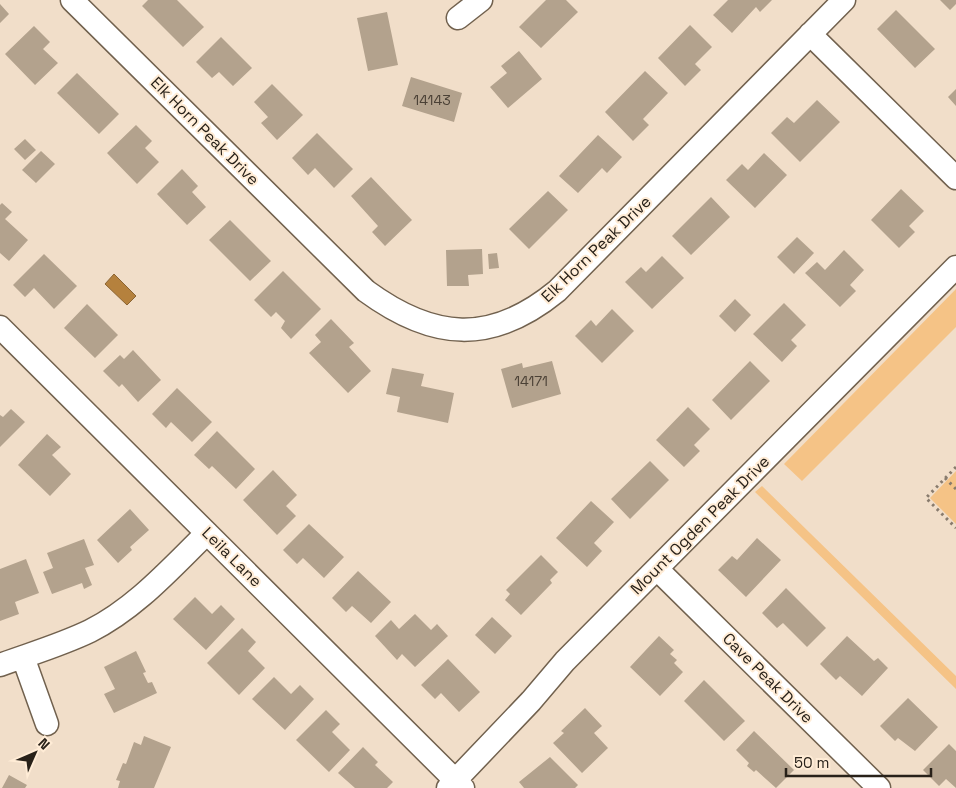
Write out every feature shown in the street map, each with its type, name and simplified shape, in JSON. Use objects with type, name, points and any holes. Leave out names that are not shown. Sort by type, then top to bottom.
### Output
[{"type":"street","name":"Elk Horn Peak Drive","points":[[72,0],[366,291],[389,308],[414,321],[441,327],[470,330],[493,326],[516,318],[538,306],[557,291],[844,0]]},
{"type":"street","points":[[458,18],[481,0]]},
{"type":"street","points":[[810,34],[956,178]]},
{"type":"street","name":"Mount Ogden Peak Drive","points":[[455,785],[531,702],[565,661],[956,267]]},
{"type":"street","name":"Leila Lane","points":[[0,327],[207,532],[455,785]]},
{"type":"street","points":[[0,665],[91,630],[123,611],[148,591],[207,532]]},
{"type":"street","name":"Cave Peak Drive","points":[[657,568],[879,788]]},
{"type":"street","points":[[23,657],[47,724]]},
{"type":"path","points":[[956,468],[926,498],[956,528]]},
{"type":"path","points":[[945,478],[956,489]]},
{"type":"shaded area","points":[[114,274],[136,296],[127,305],[105,284]]},
{"type":"shaded area","points":[[956,289],[956,327],[802,481],[784,464]]},
{"type":"shaded area","points":[[956,471],[956,524],[930,498]]},
{"type":"shaded area","points":[[762,486],[956,676],[956,689],[755,492]]},
{"type":"building","points":[[148,0],[177,0],[204,27],[183,47],[142,6]]},
{"type":"building","points":[[546,0],[566,0],[578,12],[541,48],[519,27]]},
{"type":"building","points":[[728,0],[772,0],[760,12],[756,7],[732,33],[713,15]]},
{"type":"building","points":[[940,0],[956,0],[956,4],[950,10]]},
{"type":"building","points":[[0,4],[9,14],[0,23]]},
{"type":"building","points":[[896,10],[935,49],[915,68],[877,29]]},
{"type":"building","points":[[387,12],[398,65],[368,71],[357,18]]},
{"type":"building","points":[[690,25],[712,47],[695,64],[701,70],[685,86],[658,58]]},
{"type":"building","points":[[34,26],[50,42],[43,49],[58,63],[35,85],[5,54]]},
{"type":"building","points":[[221,37],[252,68],[233,86],[219,72],[212,78],[196,62]]},
{"type":"building","points":[[519,51],[542,79],[508,108],[490,87],[507,73],[501,66]]},
{"type":"building","points":[[645,71],[668,93],[643,119],[649,125],[633,141],[605,112]]},
{"type":"building","points":[[77,73],[119,114],[99,134],[57,93]]},
{"type":"building","points":[[411,77],[462,93],[454,122],[402,106]]},
{"type":"building","points":[[272,84],[303,115],[277,140],[261,123],[268,117],[254,102]]},
{"type":"building","points":[[956,89],[956,106],[948,97]]},
{"type":"building","points":[[817,100],[840,122],[800,162],[771,133],[787,117],[794,123]]},
{"type":"building","points":[[136,125],[152,141],[145,148],[159,162],[137,184],[107,153]]},
{"type":"building","points":[[317,133],[353,169],[334,188],[315,168],[308,175],[292,158]]},
{"type":"building","points":[[598,135],[622,157],[607,173],[602,168],[578,193],[559,176]]},
{"type":"building","points":[[25,139],[36,150],[25,160],[14,149]]},
{"type":"building","points":[[41,151],[55,164],[36,183],[22,170]]},
{"type":"building","points":[[764,153],[787,175],[755,208],[726,180],[742,164],[748,170]]},
{"type":"building","points":[[182,169],[198,186],[192,192],[206,207],[187,225],[157,194]]},
{"type":"building","points":[[371,177],[412,220],[385,246],[372,232],[378,226],[351,196]]},
{"type":"building","points":[[901,189],[924,211],[909,226],[915,232],[899,248],[871,220]]},
{"type":"building","points":[[548,191],[568,210],[529,249],[509,229]]},
{"type":"building","points":[[711,197],[730,217],[691,255],[672,236]]},
{"type":"building","points":[[2,203],[12,212],[5,219],[28,240],[9,261],[0,253],[0,205]]},
{"type":"building","points":[[230,220],[271,261],[250,281],[209,240]]},
{"type":"building","points":[[797,237],[814,253],[794,274],[777,257]]},
{"type":"building","points":[[482,249],[483,274],[468,275],[469,286],[447,286],[446,250]]},
{"type":"building","points":[[844,250],[864,270],[850,285],[856,291],[840,307],[805,273],[817,262],[825,270]]},
{"type":"building","points":[[497,253],[499,268],[489,269],[488,254]]},
{"type":"building","points":[[44,254],[77,286],[54,309],[34,288],[25,297],[13,285]]},
{"type":"building","points":[[662,256],[684,278],[652,309],[625,282],[641,267],[646,272]]},
{"type":"building","points":[[283,271],[321,309],[291,339],[281,328],[285,321],[276,312],[271,317],[254,300]]},
{"type":"building","points":[[735,299],[751,315],[735,332],[719,316]]},
{"type":"building","points":[[784,303],[806,325],[791,340],[797,346],[782,362],[753,334]]},
{"type":"building","points":[[87,304],[118,335],[95,358],[64,328]]},
{"type":"building","points":[[612,309],[634,331],[602,363],[575,336],[591,320],[596,326]]},
{"type":"building","points":[[331,319],[354,343],[349,347],[371,371],[348,393],[309,353],[321,342],[315,335]]},
{"type":"building","points":[[133,350],[161,380],[138,402],[122,384],[119,387],[103,371],[120,355],[124,359]]},
{"type":"building","points":[[552,361],[561,394],[512,408],[501,369],[522,363],[523,368]]},
{"type":"building","points":[[750,361],[770,381],[731,420],[712,400]]},
{"type":"building","points":[[392,368],[424,374],[421,386],[454,393],[448,423],[397,412],[400,397],[386,394]]},
{"type":"building","points":[[177,388],[212,422],[192,442],[171,422],[166,428],[152,414]]},
{"type":"building","points":[[688,407],[710,429],[694,445],[700,451],[684,467],[656,440]]},
{"type":"building","points":[[11,409],[25,422],[0,447],[0,415],[3,417]]},
{"type":"building","points":[[217,431],[255,469],[236,489],[212,466],[209,469],[194,455]]},
{"type":"building","points":[[47,434],[61,447],[52,455],[71,474],[50,496],[18,465]]},
{"type":"building","points":[[650,461],[669,480],[630,519],[611,499]]},
{"type":"building","points":[[273,470],[297,495],[286,506],[296,516],[277,535],[243,500]]},
{"type":"building","points":[[591,501],[614,522],[594,543],[602,551],[587,567],[556,538]]},
{"type":"building","points":[[130,509],[149,530],[130,547],[132,550],[118,563],[97,540]]},
{"type":"building","points":[[309,524],[344,557],[324,578],[303,558],[297,564],[283,550]]},
{"type":"building","points":[[757,538],[781,560],[746,597],[718,570],[732,556],[737,560]]},
{"type":"building","points":[[84,539],[94,565],[85,568],[92,585],[84,589],[82,583],[52,594],[43,572],[53,568],[47,553]]},
{"type":"building","points":[[541,555],[558,572],[550,580],[552,583],[521,615],[505,600],[510,594],[506,590]]},
{"type":"building","points":[[26,559],[39,593],[15,602],[19,614],[0,621],[0,569]]},
{"type":"building","points":[[358,571],[391,602],[371,623],[352,606],[346,612],[332,598]]},
{"type":"building","points":[[786,588],[826,628],[807,647],[783,623],[777,628],[762,613]]},
{"type":"building","points":[[195,597],[212,614],[221,605],[235,619],[206,650],[173,619]]},
{"type":"building","points":[[415,614],[431,630],[437,624],[448,636],[415,667],[402,654],[397,660],[375,636],[391,620],[399,629]]},
{"type":"building","points":[[492,617],[512,636],[495,654],[475,635]]},
{"type":"building","points":[[242,628],[256,642],[248,651],[265,668],[239,695],[207,663]]},
{"type":"building","points":[[659,636],[674,650],[670,654],[677,660],[674,663],[683,672],[660,696],[630,667]]},
{"type":"building","points":[[847,636],[874,661],[878,658],[888,668],[862,696],[840,676],[836,680],[820,664]]},
{"type":"building","points":[[136,651],[146,672],[143,673],[148,683],[152,682],[157,693],[114,713],[104,694],[115,689],[104,667]]},
{"type":"building","points":[[448,659],[480,692],[459,712],[441,693],[435,699],[421,685]]},
{"type":"building","points":[[274,677],[291,694],[300,685],[314,699],[285,730],[252,699]]},
{"type":"building","points":[[704,680],[745,721],[724,741],[684,701]]},
{"type":"building","points":[[908,698],[938,727],[915,751],[898,738],[895,741],[880,726]]},
{"type":"building","points":[[585,708],[602,726],[594,733],[608,748],[582,773],[553,743],[564,733],[561,731]]},
{"type":"building","points":[[326,710],[340,724],[332,732],[350,750],[329,772],[296,740]]},
{"type":"building","points":[[754,731],[794,770],[776,788],[756,770],[754,772],[747,766],[749,763],[736,750]]},
{"type":"building","points":[[144,736],[171,747],[154,788],[118,788],[120,781],[116,780],[123,763],[126,764],[134,742],[141,745]]},
{"type":"building","points":[[949,744],[956,751],[956,788],[946,779],[939,786],[923,770]]},
{"type":"building","points":[[363,747],[378,762],[375,765],[393,782],[387,788],[355,788],[338,773]]},
{"type":"building","points":[[550,757],[578,785],[575,788],[524,788],[519,782]]},
{"type":"building","points":[[9,775],[27,785],[25,788],[2,788]]}]
